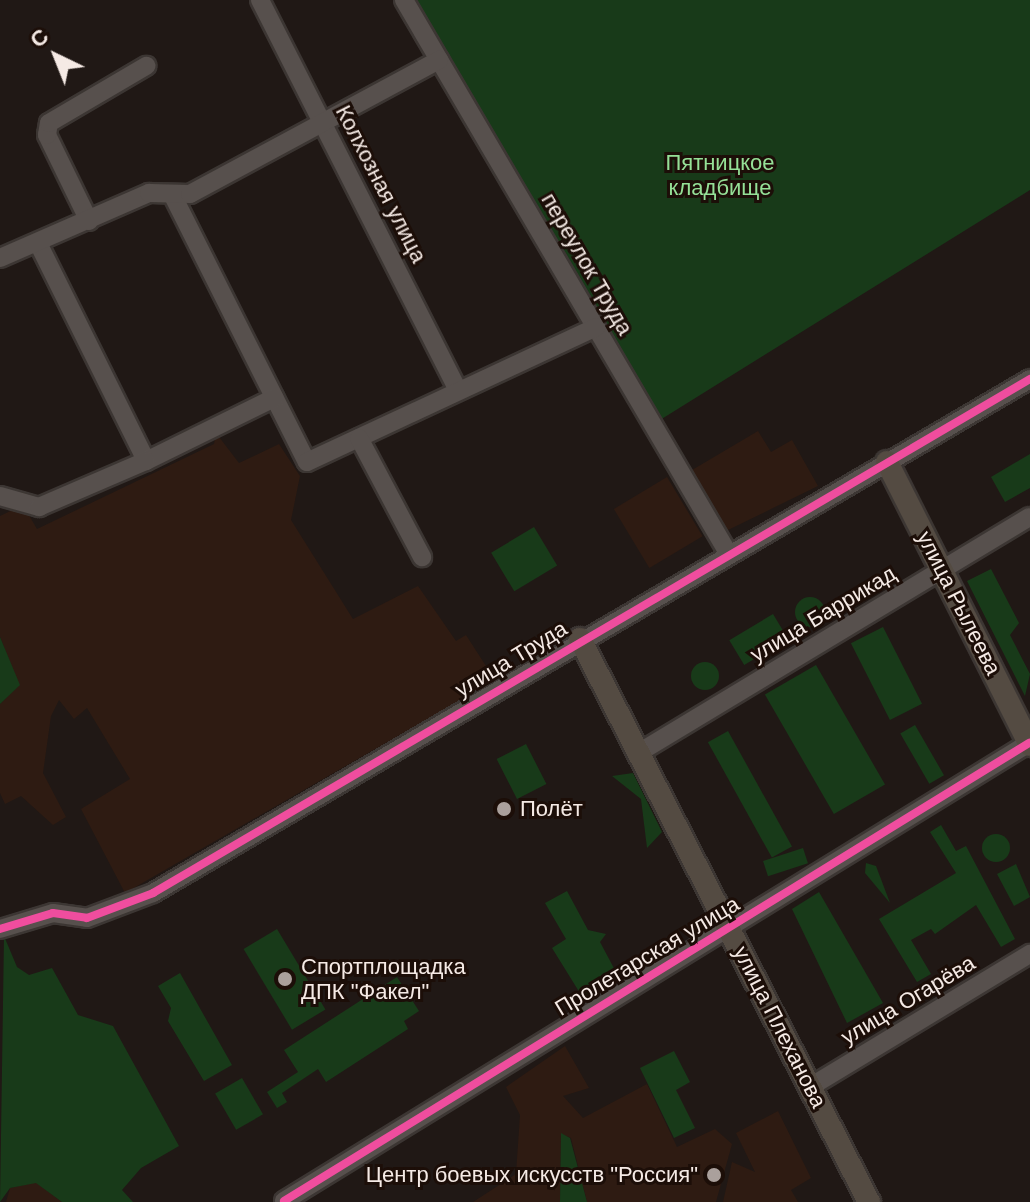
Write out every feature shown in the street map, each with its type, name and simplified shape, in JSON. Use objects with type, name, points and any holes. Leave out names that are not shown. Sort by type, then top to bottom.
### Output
[{"type":"main road","name":"улица Рылеева","points":[[887,462],[1029,744]]},
{"type":"main road","name":"улица Плеханова","points":[[580,639],[869,1202]]},
{"type":"street","name":"Колхозная улица","points":[[260,0],[458,391]]},
{"type":"street","name":"переулок Труда","points":[[404,0],[728,553]]},
{"type":"street","points":[[0,258],[39,245],[149,193],[190,194],[439,60]]},
{"type":"street","points":[[89,221],[47,135],[49,123],[146,66]]},
{"type":"street","points":[[172,194],[307,462],[596,327]]},
{"type":"street","points":[[39,245],[146,461]]},
{"type":"street","name":"улица Труда","points":[[0,929],[53,913],[87,918],[153,893],[580,639],[1030,379]]},
{"type":"street","points":[[0,496],[39,507],[146,461],[274,398]]},
{"type":"street","points":[[359,438],[422,557]]},
{"type":"street","name":"улица Баррикад","points":[[640,752],[1030,517]]},
{"type":"street","name":"Пролетарская улица","points":[[284,1201],[1029,744]]},
{"type":"street","name":"улица Огарёва","points":[[810,1087],[1030,954]]},
{"type":"shaded area","points":[[758,431],[771,452],[792,440],[818,486],[728,530],[687,473]]},
{"type":"shaded area","points":[[216,433],[239,463],[279,444],[300,476],[291,520],[353,619],[418,586],[456,641],[466,635],[495,680],[125,893],[81,809],[130,779],[87,708],[74,719],[59,700],[51,716],[43,773],[66,817],[53,825],[21,796],[5,804],[0,793],[0,704],[19,685],[0,637],[0,516],[23,505],[37,529],[214,444]]},
{"type":"shaded area","points":[[667,477],[703,536],[649,568],[614,509]]},
{"type":"shaded area","points":[[565,1046],[589,1088],[563,1096],[583,1118],[647,1084],[677,1147],[715,1129],[732,1144],[716,1202],[587,1202],[571,1138],[561,1134],[560,1202],[473,1202],[516,1174],[520,1115],[506,1087]]},
{"type":"shaded area","points":[[778,1111],[811,1178],[791,1190],[798,1202],[723,1202],[732,1162],[755,1172],[736,1133]]},
{"type":"shaded area","points":[[36,1182],[62,1202],[6,1202],[10,1188]]},
{"type":"green space","name":"Пятницкое кладбище","points":[[413,0],[1030,0],[1030,190],[660,420]]},
{"type":"green space","points":[[1030,454],[1030,488],[1005,502],[991,477]]},
{"type":"green space","points":[[534,527],[557,566],[514,591],[491,553]]},
{"type":"green space","points":[[991,569],[1019,623],[1010,635],[1030,674],[1025,696],[967,581]]},
{"type":"green space","points":[[810,597],[816,598],[824,606],[824,618],[816,626],[810,627],[804,626],[796,618],[795,612],[796,606],[804,598]]},
{"type":"green space","points":[[773,614],[788,639],[744,665],[729,640]]},
{"type":"green space","points":[[883,627],[922,704],[890,720],[851,643]]},
{"type":"green space","points":[[0,637],[20,685],[0,704]]},
{"type":"green space","points":[[705,662],[715,666],[719,676],[715,686],[705,690],[695,686],[691,676],[695,666]]},
{"type":"green space","points":[[816,665],[885,785],[834,814],[765,694]]},
{"type":"green space","points":[[915,725],[944,775],[929,784],[900,734]]},
{"type":"green space","points":[[728,731],[792,846],[772,858],[708,742]]},
{"type":"green space","points":[[526,744],[546,784],[517,799],[497,759]]},
{"type":"green space","points":[[633,773],[662,832],[647,848],[641,799],[612,776]]},
{"type":"green space","points":[[941,825],[956,851],[966,846],[1015,939],[1001,947],[976,905],[935,934],[931,929],[911,940],[931,974],[917,982],[879,919],[956,873],[930,832]]},
{"type":"green space","points":[[996,834],[1006,838],[1010,848],[1006,858],[996,862],[986,858],[982,848],[986,838]]},
{"type":"green space","points":[[803,848],[808,863],[768,876],[763,861]]},
{"type":"green space","points":[[866,863],[876,866],[890,903],[865,873]]},
{"type":"green space","points":[[1016,864],[1030,897],[1014,906],[997,874]]},
{"type":"green space","points":[[567,891],[588,930],[606,934],[600,942],[616,972],[583,998],[552,948],[566,939],[545,903]]},
{"type":"green space","points":[[819,892],[883,1003],[847,1023],[792,909]]},
{"type":"green space","name":"Спортплощадка ДПК \"Факел\"","points":[[277,929],[325,1010],[292,1030],[244,949]]},
{"type":"green space","points":[[4,936],[17,967],[29,975],[52,968],[78,1015],[113,1026],[179,1146],[141,1168],[122,1190],[133,1202],[62,1202],[36,1183],[10,1188],[0,1202]]},
{"type":"green space","points":[[180,973],[232,1065],[204,1081],[168,1021],[171,1008],[158,986]]},
{"type":"green space","points":[[397,977],[419,1011],[404,1021],[408,1029],[326,1082],[318,1069],[282,1093],[287,1102],[277,1108],[267,1092],[298,1072],[284,1050]]},
{"type":"green space","points":[[674,1051],[690,1082],[676,1090],[695,1128],[674,1138],[640,1068]]},
{"type":"green space","points":[[242,1078],[263,1114],[236,1130],[215,1094]]},
{"type":"green space","points":[[561,1133],[570,1138],[587,1202],[560,1202]]},
{"type":"cycle path","points":[[0,929],[53,913],[87,918],[153,893],[1030,379]]},
{"type":"cycle path","points":[[284,1201],[1029,743]]},
{"type":"place","name":"Полёт","points":[[504,809]]},
{"type":"place","name":"Спортплощадка ДПК \"Факел\"","points":[[285,979]]},
{"type":"place","name":"Центр боевых искусств \"Россия\"","points":[[714,1175]]}]
